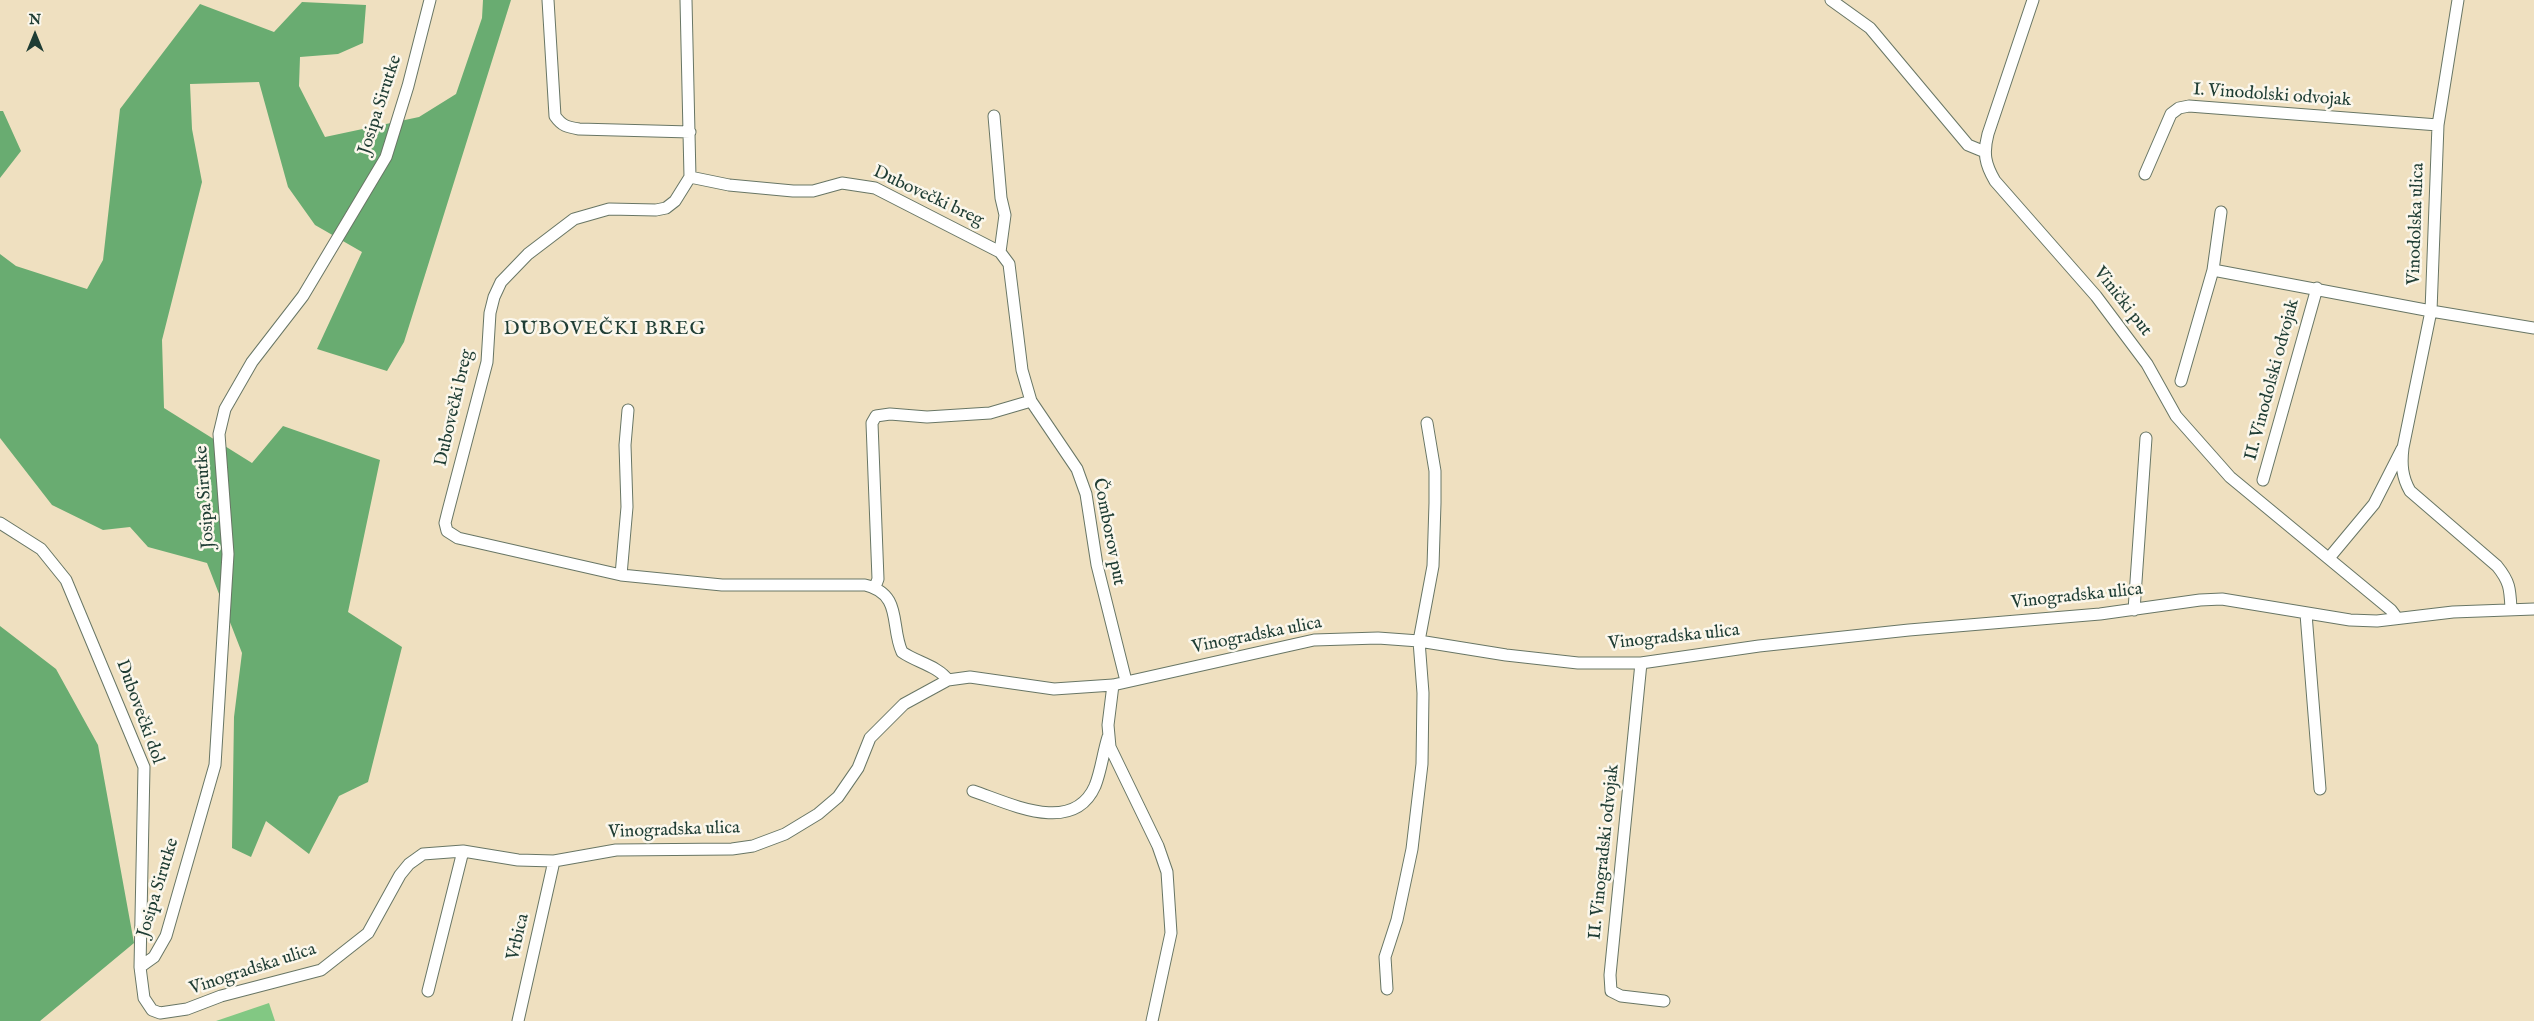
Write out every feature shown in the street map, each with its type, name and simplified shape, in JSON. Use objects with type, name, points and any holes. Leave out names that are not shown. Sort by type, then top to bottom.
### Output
[{"type":"street","name":"Josipa Sirutke","points":[[140,967],[154,957],[166,936],[215,765],[228,554],[219,434],[225,409],[252,362],[303,296],[386,157],[408,86],[430,0]]},
{"type":"street","points":[[548,0],[555,116],[560,123],[566,127],[580,129],[690,132]]},
{"type":"street","points":[[686,0],[690,177]]},
{"type":"street","points":[[1831,0],[1870,28],[1968,145],[1984,152],[1988,134],[2033,0]]},
{"type":"street","name":"Vinodolska ulica","points":[[2458,0],[2438,125],[2431,311],[2403,448],[2402,470],[2404,481],[2410,491],[2497,566],[2509,584],[2511,609]]},
{"type":"street","name":"I. Vinodolski odvojak","points":[[2145,174],[2171,114],[2179,108],[2189,106],[2438,125]]},
{"type":"street","points":[[994,116],[1001,198],[1005,215],[1000,252]]},
{"type":"street","name":"Vinički put","points":[[1984,152],[1987,167],[1995,181],[2096,296],[2123,330],[2148,364],[2176,416],[2188,431],[2230,477],[2391,610],[2397,618]]},
{"type":"street","name":"Dubovečki breg","points":[[874,587],[865,584],[722,584],[621,575],[458,538],[447,531],[445,523],[487,362],[490,312],[494,297],[502,282],[528,254],[574,219],[609,209],[656,210],[666,208],[675,202],[690,177],[729,186],[793,191],[813,191],[842,183],[875,188],[1000,252]]},
{"type":"street","points":[[2181,381],[2212,270],[2222,212]]},
{"type":"street","name":"Čomborov put","points":[[1000,252],[1009,264],[1022,370],[1031,401],[1077,469],[1086,494],[1099,574],[1126,681]]},
{"type":"street","name":"II. Vinodolski odvojak","points":[[2212,270],[2317,288],[2431,311],[2534,328]]},
{"type":"street","name":"II. Vinodolski odvojak","points":[[2263,480],[2317,288]]},
{"type":"street","points":[[948,680],[944,674],[902,652],[892,606],[883,592],[874,587],[878,579],[872,423],[876,416],[890,414],[927,417],[990,413],[1031,401]]},
{"type":"street","points":[[621,575],[627,507],[625,445],[628,410]]},
{"type":"street","points":[[1387,988],[1385,957],[1397,920],[1412,849],[1422,764],[1424,693],[1419,641],[1433,557],[1435,471],[1427,423]]},
{"type":"street","points":[[2134,610],[2146,438]]},
{"type":"street","name":"Vinodolska ulica","points":[[2329,558],[2374,504],[2403,448]]},
{"type":"street","name":"Dubovečki dol","points":[[0,523],[41,549],[66,580],[144,767],[140,967],[144,998],[152,1010]]},
{"type":"street","name":"Vinogradska ulica","points":[[152,1010],[170,1013],[187,1009],[221,996],[321,970],[368,933],[400,875],[409,864],[423,854],[463,851],[518,860],[554,861],[616,850],[732,849],[753,846],[785,834],[818,814],[838,797],[858,768],[870,738],[904,704],[948,680],[970,677],[1054,689],[1113,685],[1314,640],[1378,638],[1419,641],[1506,655],[1578,663],[1641,662],[1759,646],[2222,600],[2306,614],[2359,620],[2534,609]]},
{"type":"street","points":[[2306,614],[2320,788]]},
{"type":"street","name":"II. Vinogradski odvojak","points":[[1641,662],[1610,975],[1611,991],[1621,996],[1664,1001]]},
{"type":"street","points":[[973,791],[1036,812],[1056,813],[1072,810],[1085,801],[1095,786],[1108,737],[1113,685]]},
{"type":"street","points":[[1108,737],[1114,755],[1158,846],[1168,872],[1171,933],[1152,1021]]},
{"type":"street","points":[[428,991],[463,851]]},
{"type":"street","name":"Vrbica","points":[[518,1021],[554,861]]},
{"type":"green space","points":[[483,0],[511,0],[404,342],[387,371],[317,349],[362,252],[315,225],[288,187],[259,82],[190,84],[192,129],[202,182],[162,340],[164,408],[252,463],[283,426],[380,460],[348,612],[402,647],[368,782],[339,796],[309,854],[266,821],[251,857],[232,848],[234,717],[242,653],[207,563],[148,547],[130,527],[103,530],[52,505],[0,438],[0,254],[16,266],[87,289],[103,260],[120,109],[200,4],[274,32],[302,2],[366,5],[363,43],[338,54],[300,57],[299,86],[325,137],[419,117],[456,94],[482,18]]},
{"type":"green space","points":[[0,111],[3,111],[21,151],[0,178]]},
{"type":"green space","points":[[0,626],[56,669],[98,745],[134,943],[40,1021],[0,1021]]},
{"type":"green space","points":[[269,1003],[275,1021],[216,1021]]},
{"type":"district","name":"DUBOVEČKI BREG","points":[[605,330]]}]
